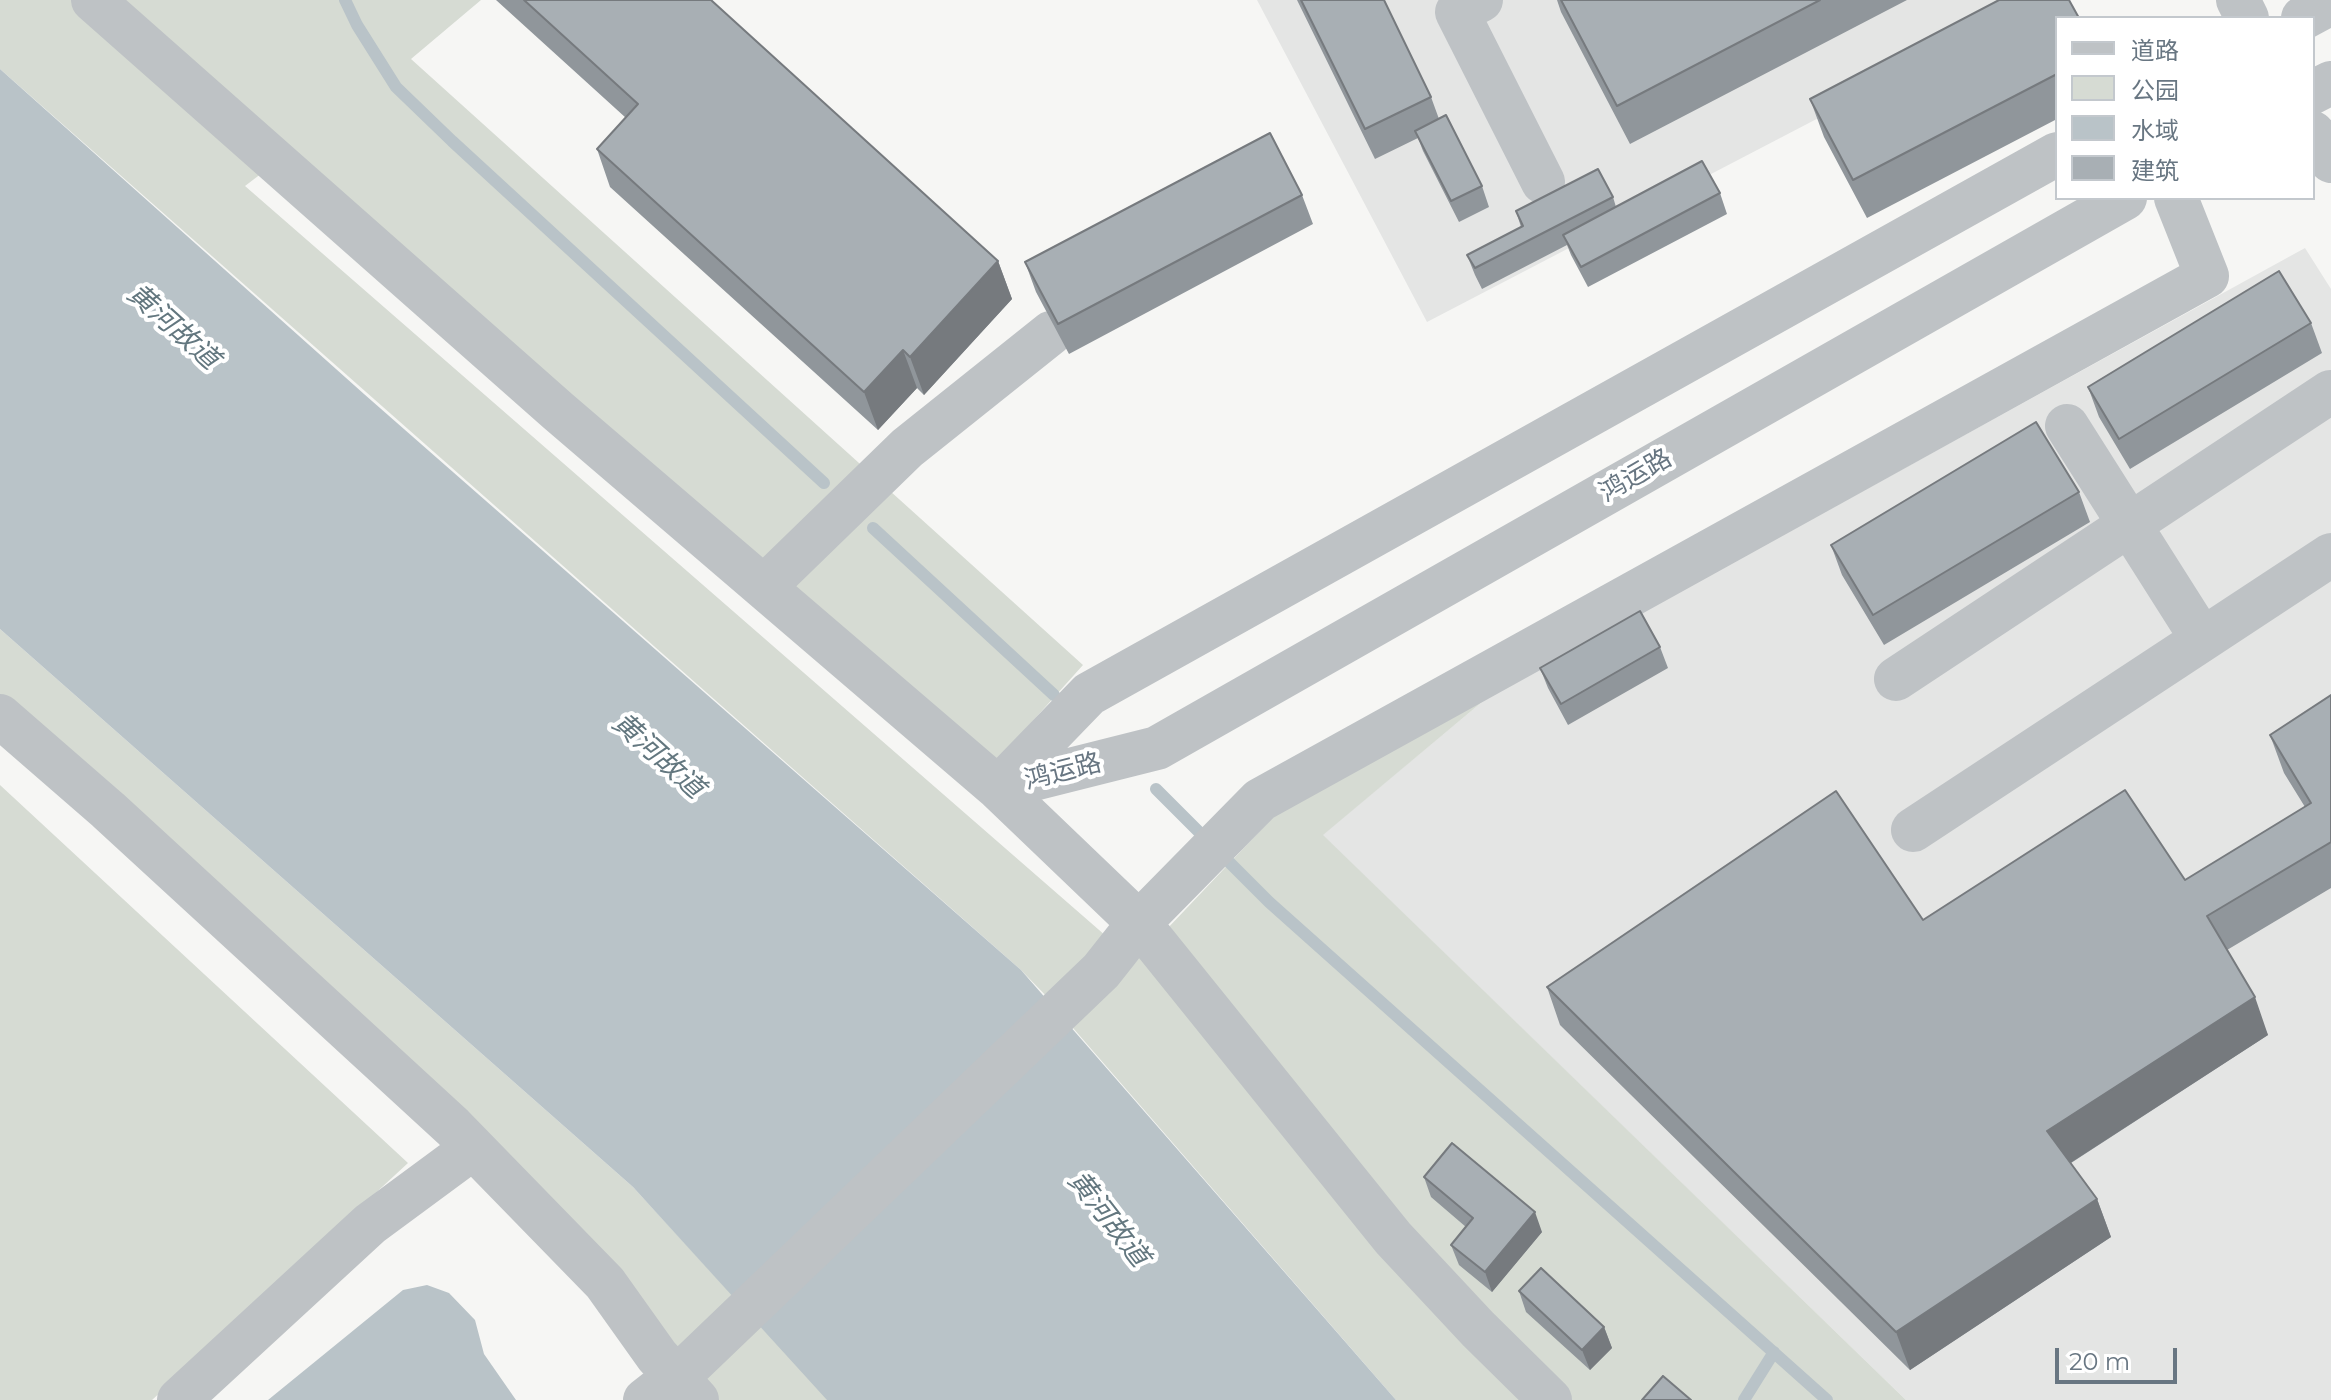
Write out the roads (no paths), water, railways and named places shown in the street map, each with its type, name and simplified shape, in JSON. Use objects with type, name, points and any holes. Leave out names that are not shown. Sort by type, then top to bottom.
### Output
[{"type":"street","points":[[93,0],[558,411],[998,788],[1139,923],[1393,1238],[1550,1400]]},
{"type":"street","points":[[1481,0],[1457,12],[1543,182]]},
{"type":"street","points":[[2307,16],[2331,3]]},
{"type":"street","points":[[2315,136],[2331,161]]},
{"type":"street","name":"鸿运路","points":[[998,788],[1089,694],[2055,155]]},
{"type":"street","name":"鸿运路","points":[[998,788],[1157,748],[2121,200]]},
{"type":"street","points":[[0,716],[108,810],[473,1148],[605,1283],[677,1385],[1101,971],[1139,923],[1260,800],[2207,276],[2177,200]]},
{"type":"street","points":[[764,587],[907,448],[1051,333]]},
{"type":"street","points":[[1896,679],[2330,392]]},
{"type":"street","points":[[2067,426],[2202,639]]},
{"type":"street","points":[[1913,830],[2331,555]]},
{"type":"street","points":[[179,1400],[370,1224],[473,1148]]},
{"type":"water","name":"黄河故道","points":[[0,69],[364,394],[1021,970],[1396,1400],[827,1400],[633,1187],[0,629]]},
{"type":"water","points":[[427,1285],[449,1293],[475,1320],[484,1354],[516,1400],[268,1400],[403,1290]]},
{"type":"waterway","points":[[345,0],[396,87],[824,483]]},
{"type":"waterway","points":[[873,528],[1054,695]]},
{"type":"waterway","points":[[1156,789],[1269,902],[1827,1400]]},
{"type":"waterway","points":[[1744,1400],[1774,1352]]}]
